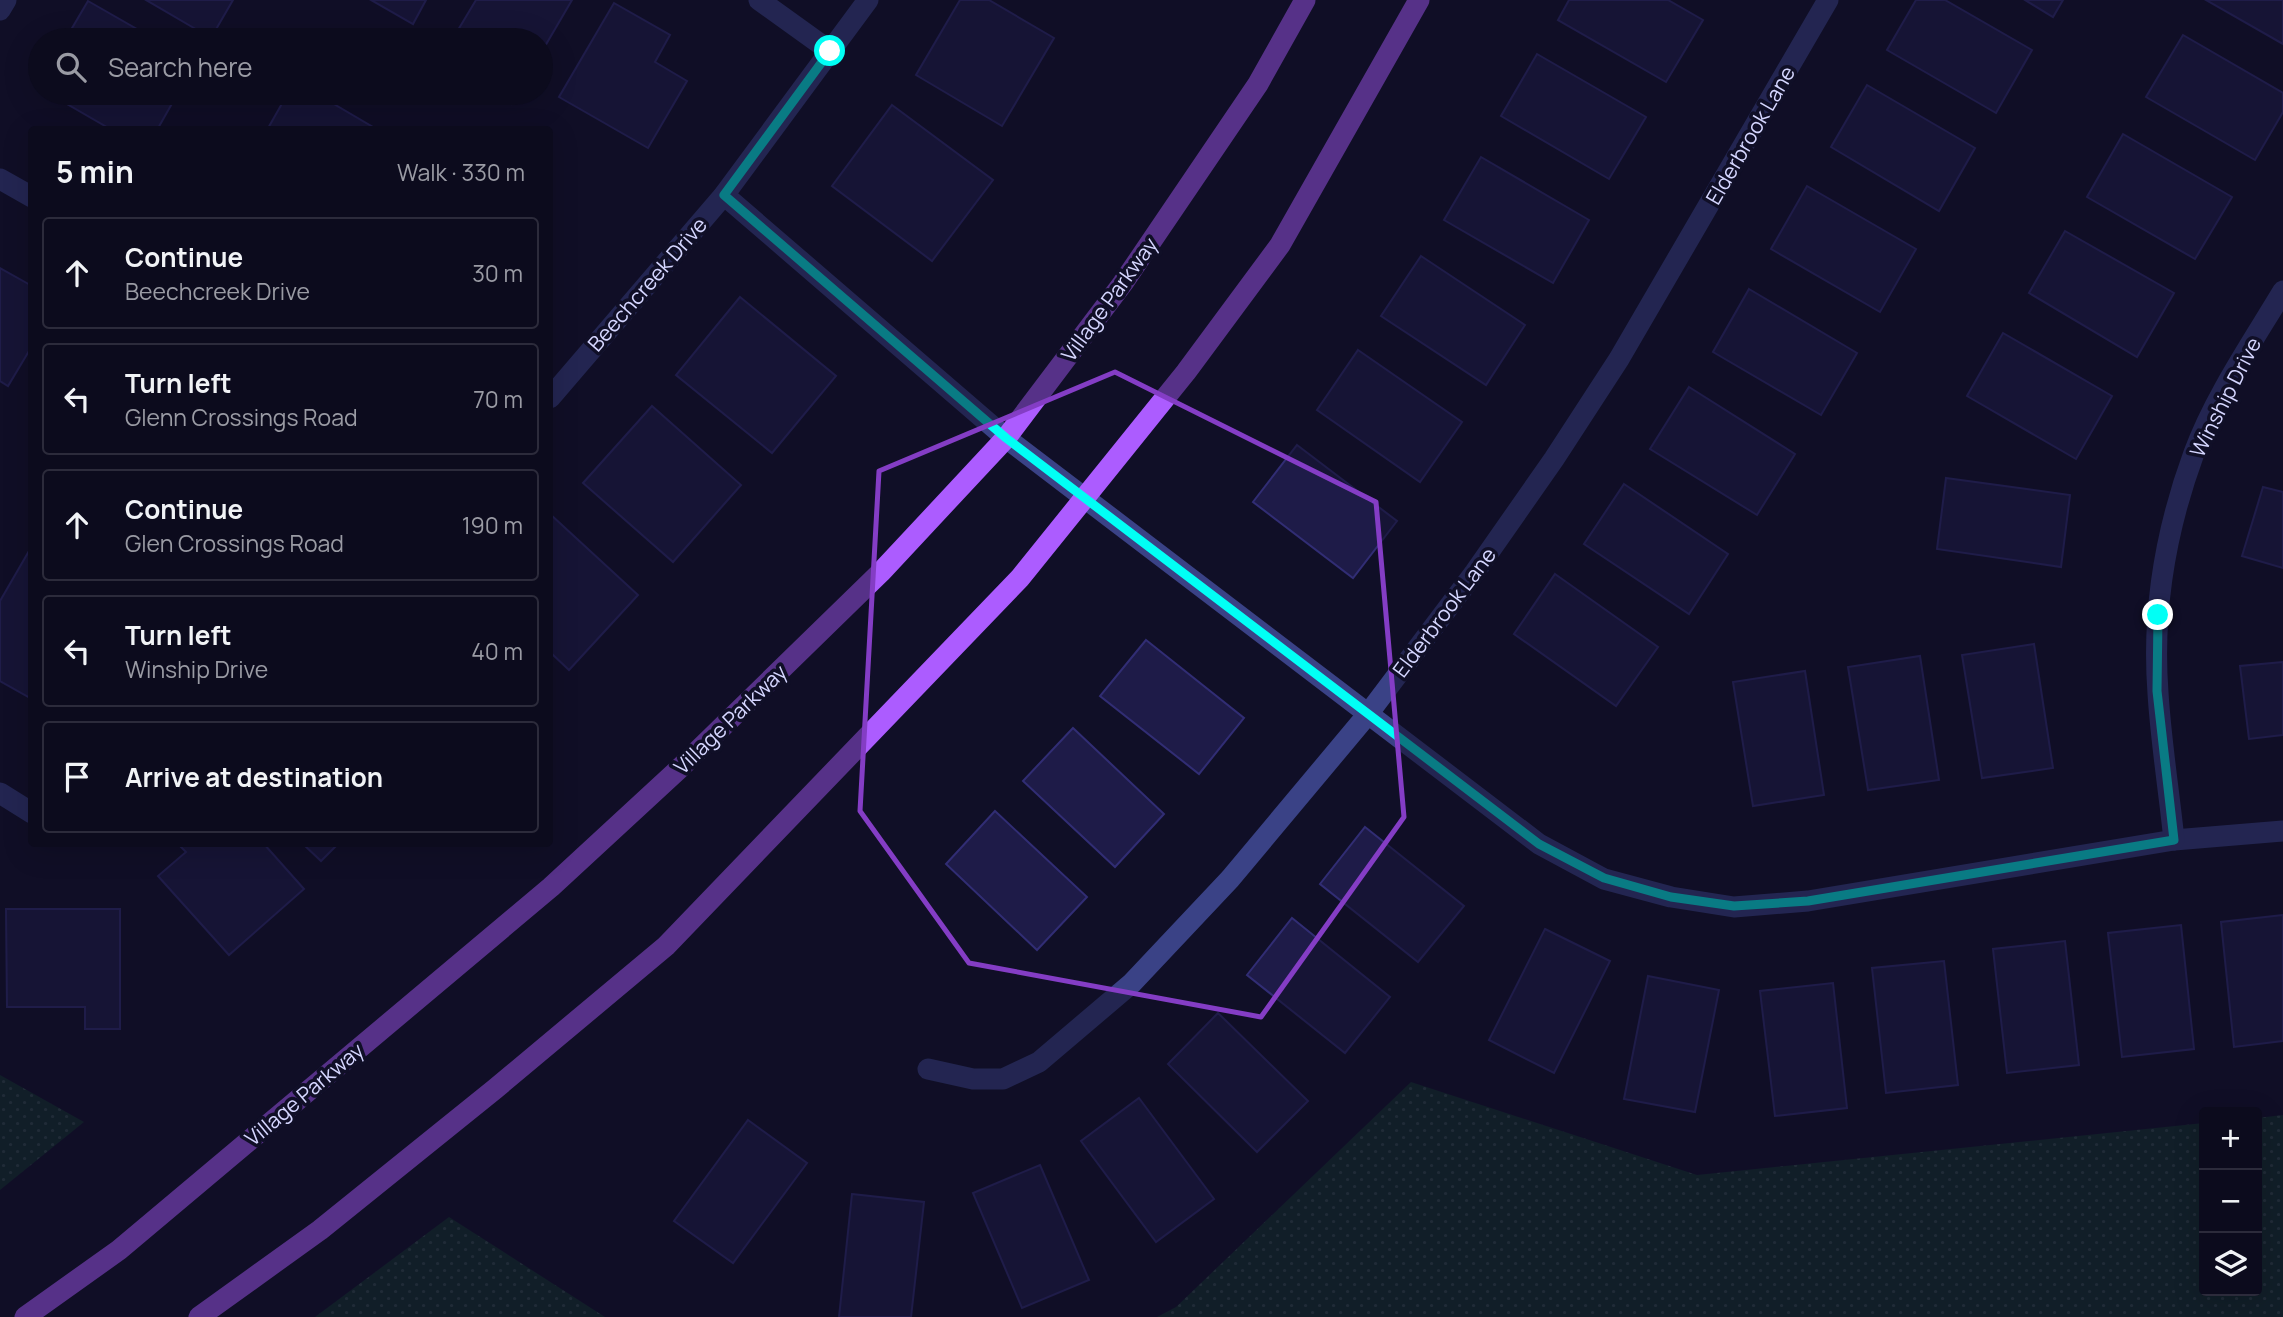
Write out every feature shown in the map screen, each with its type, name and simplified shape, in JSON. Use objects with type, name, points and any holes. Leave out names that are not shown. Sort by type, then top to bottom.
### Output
[{"type":"main road","name":"Village Parkway","points":[[25,1317],[119,1250],[551,887],[681,767],[881,572],[1006,438],[1131,272],[1258,84],[1305,0]]},
{"type":"main road","points":[[199,1317],[320,1230],[666,946],[1020,578],[1186,372],[1280,245],[1419,0]]},
{"type":"street","points":[[0,10],[6,0]]},
{"type":"street","points":[[759,0],[830,51]]},
{"type":"street","name":"Beechcreek Drive","points":[[553,394],[724,195],[868,0]]},
{"type":"street","name":"Elderbrook Lane","points":[[928,1069],[973,1079],[1003,1079],[1039,1062],[1132,983],[1230,879],[1368,714],[1475,572],[1583,415],[1619,359],[1828,0]]},
{"type":"street","points":[[0,179],[28,195]]},
{"type":"street","points":[[724,195],[1006,438],[1539,844],[1604,878],[1671,897],[1734,906],[1808,901],[2174,840],[2283,831]]},
{"type":"street","name":"Winship Drive","points":[[2174,840],[2157,691],[2158,615],[2170,530],[2195,451],[2228,384],[2283,290]]},
{"type":"street","points":[[0,793],[28,810]]},
{"type":"highlighted area","points":[[1115,372],[1376,502],[1404,817],[1261,1017],[969,963],[860,811],[879,471]]},
{"type":"green space","points":[[0,1075],[84,1122],[0,1190]]},
{"type":"green space","points":[[1411,1082],[1697,1175],[2199,1124],[2199,1296],[2262,1296],[2262,1117],[2283,1115],[2283,1317],[1157,1317],[1176,1307]]},
{"type":"green space","points":[[449,1217],[605,1317],[315,1317]]},
{"type":"building","points":[[146,0],[233,0],[217,28],[194,28]]},
{"type":"building","points":[[371,0],[426,0],[413,24]]},
{"type":"building","points":[[476,0],[572,0],[553,32],[553,28],[459,28]]},
{"type":"building","points":[[960,0],[989,0],[1054,38],[1002,126],[916,75]]},
{"type":"building","points":[[1569,0],[1668,0],[1703,20],[1666,82],[1558,20]]},
{"type":"building","points":[[1916,0],[1945,0],[2032,50],[1996,113],[1887,50]]},
{"type":"building","points":[[2025,0],[2063,0],[2053,17]]},
{"type":"building","points":[[2206,0],[2283,0],[2283,44]]},
{"type":"building","points":[[88,1],[135,28],[72,28]]},
{"type":"building","points":[[614,3],[670,35],[655,62],[687,81],[648,148],[559,97]]},
{"type":"building","points":[[2183,35],[2283,93],[2283,112],[2255,160],[2146,97]]},
{"type":"building","points":[[1537,54],[1646,117],[1609,179],[1501,116]]},
{"type":"building","points":[[1867,85],[1975,148],[1939,211],[1831,147]]},
{"type":"building","points":[[69,105],[171,105],[159,126],[105,126]]},
{"type":"building","points":[[281,105],[335,105],[371,126],[269,126]]},
{"type":"building","points":[[892,105],[993,180],[932,261],[832,186]]},
{"type":"building","points":[[2123,134],[2232,197],[2195,259],[2087,197]]},
{"type":"building","points":[[1481,157],[1589,220],[1553,283],[1444,220]]},
{"type":"building","points":[[1807,186],[1916,249],[1880,312],[1771,249]]},
{"type":"building","points":[[2065,231],[2174,293],[2137,357],[2029,293]]},
{"type":"building","points":[[1421,256],[1525,325],[1486,385],[1381,316]]},
{"type":"building","points":[[0,268],[28,284],[28,353],[8,386],[0,381]]},
{"type":"building","points":[[1749,289],[1857,353],[1821,415],[1713,352]]},
{"type":"building","points":[[740,297],[836,376],[772,453],[676,375]]},
{"type":"building","points":[[2003,333],[2112,396],[2076,459],[1967,396]]},
{"type":"building","points":[[1358,350],[1462,422],[1420,482],[1317,410]]},
{"type":"building","points":[[1689,387],[1795,454],[1757,515],[1650,449]]},
{"type":"building","points":[[652,406],[741,485],[673,562],[583,483]]},
{"type":"building","points":[[1297,445],[1397,521],[1353,578],[1253,502]]},
{"type":"building","points":[[1946,478],[2070,495],[2061,567],[1937,549]]},
{"type":"building","points":[[1624,484],[1728,554],[1689,614],[1584,544]]},
{"type":"building","points":[[2263,487],[2283,492],[2283,568],[2242,556]]},
{"type":"building","points":[[553,517],[638,595],[569,670],[553,655]]},
{"type":"building","points":[[28,553],[28,697],[0,681],[0,601]]},
{"type":"building","points":[[1555,574],[1658,647],[1616,706],[1514,634]]},
{"type":"building","points":[[1146,640],[1244,718],[1199,774],[1100,696]]},
{"type":"building","points":[[2034,644],[2053,768],[1982,778],[1962,655]]},
{"type":"building","points":[[1920,656],[1939,780],[1868,790],[1848,667]]},
{"type":"building","points":[[2283,662],[2283,735],[2249,739],[2240,666]]},
{"type":"building","points":[[1805,671],[1824,795],[1753,806],[1733,682]]},
{"type":"building","points":[[1073,728],[1164,814],[1115,867],[1023,781]]},
{"type":"building","points":[[995,811],[1087,897],[1037,950],[946,864]]},
{"type":"building","points":[[1365,827],[1464,906],[1418,962],[1320,884]]},
{"type":"building","points":[[181,847],[267,847],[304,889],[229,955],[158,876],[186,852]]},
{"type":"building","points":[[306,847],[335,847],[321,861]]},
{"type":"building","points":[[6,909],[120,909],[120,1029],[85,1029],[85,1007],[7,1007]]},
{"type":"building","points":[[2283,915],[2283,1041],[2234,1047],[2221,922]]},
{"type":"building","points":[[1292,918],[1390,997],[1345,1053],[1247,975]]},
{"type":"building","points":[[2181,925],[2194,1049],[2122,1057],[2108,933]]},
{"type":"building","points":[[1545,929],[1610,961],[1554,1073],[1489,1040]]},
{"type":"building","points":[[2065,941],[2079,1065],[2007,1073],[1993,949]]},
{"type":"building","points":[[1944,961],[1958,1085],[1886,1093],[1872,968]]},
{"type":"building","points":[[1648,976],[1719,990],[1695,1112],[1624,1099]]},
{"type":"building","points":[[1833,983],[1847,1108],[1775,1116],[1760,991]]},
{"type":"building","points":[[1218,1013],[1308,1101],[1257,1152],[1168,1064]]},
{"type":"building","points":[[1139,1098],[1214,1199],[1156,1242],[1081,1141]]},
{"type":"building","points":[[748,1120],[807,1163],[733,1263],[674,1221]]},
{"type":"building","points":[[1040,1165],[1089,1280],[1022,1308],[973,1193]]},
{"type":"building","points":[[852,1194],[924,1202],[911,1317],[839,1317]]},
{"type":"route","points":[[830,51],[724,195],[1006,438],[1539,844],[1604,878],[1671,897],[1734,906],[1808,901],[2174,840],[2157,691],[2158,615]]}]
